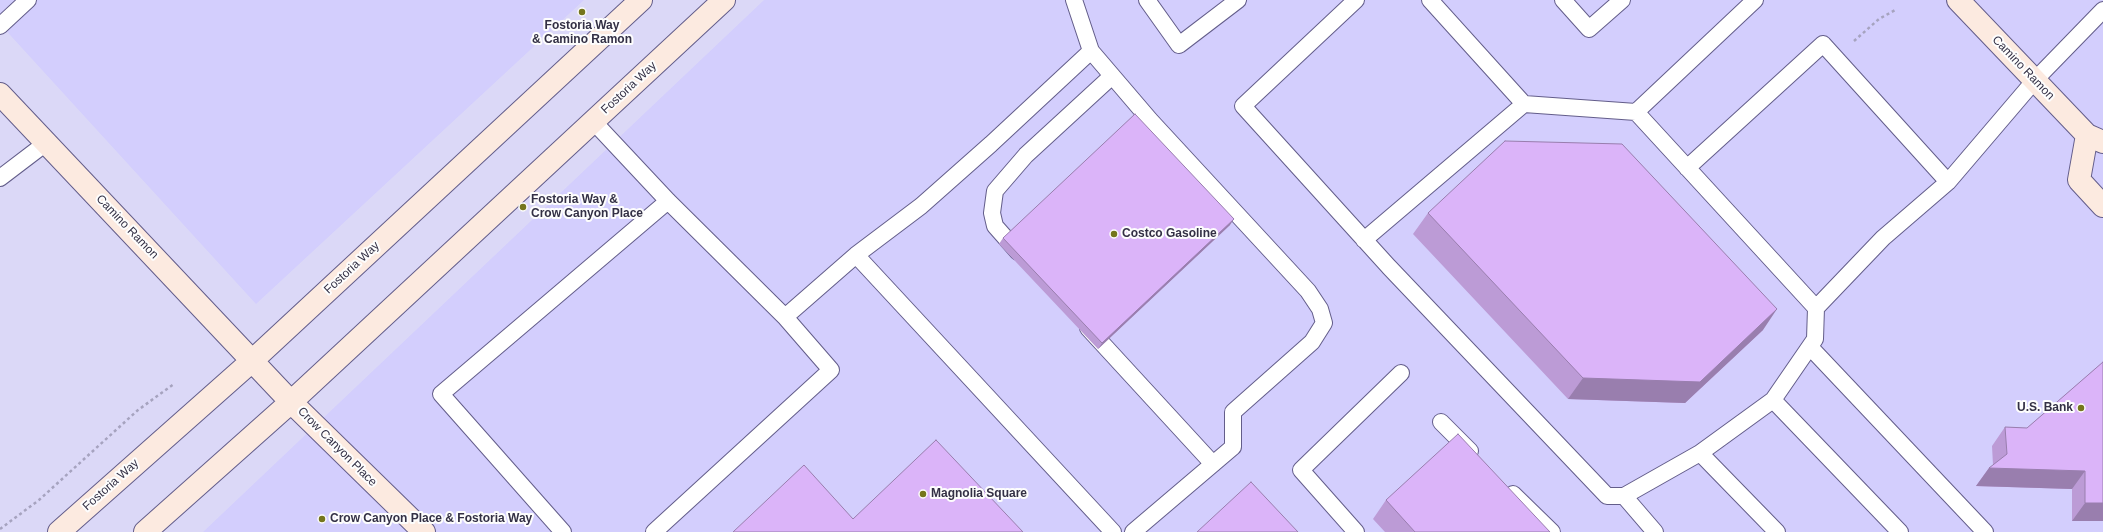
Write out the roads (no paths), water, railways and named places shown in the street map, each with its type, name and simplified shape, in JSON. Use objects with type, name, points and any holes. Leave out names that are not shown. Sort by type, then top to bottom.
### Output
[{"type":"street","name":"Fostoria Way","points":[[59,532],[253,360],[641,0]]},
{"type":"street","name":"Fostoria Way","points":[[145,532],[291,402],[724,0]]},
{"type":"street","name":"Camino Ramon","points":[[1958,0],[2035,80],[2095,139],[2079,180],[2103,206]]},
{"type":"street","name":"Camino Ramon","points":[[0,94],[253,360]]},
{"type":"street","name":"Crow Canyon Place","points":[[253,360],[291,402],[424,532]]},
{"type":"lane","points":[[0,26],[28,0]]},
{"type":"lane","points":[[1074,0],[1091,51],[1308,291],[1320,309],[1324,323],[1312,342],[1233,412],[1233,446],[1133,532]]},
{"type":"lane","points":[[1147,0],[1179,45],[1238,0]]},
{"type":"lane","points":[[1356,0],[1243,106],[1364,240],[1607,496],[1624,496],[1700,453],[1773,400],[1815,339],[1816,308],[1883,238],[1948,182],[2035,80],[2103,9],[2096,0]]},
{"type":"lane","points":[[1430,0],[1524,104],[1636,112],[1816,308]]},
{"type":"lane","points":[[1564,0],[1589,30],[1622,0]]},
{"type":"lane","points":[[1636,112],[1755,0]]},
{"type":"lane","points":[[1687,168],[1823,44],[1948,182]]},
{"type":"lane","points":[[785,317],[856,255],[921,206],[991,144],[1091,51]]},
{"type":"lane","points":[[1027,261],[995,226],[992,213],[995,191],[1026,155],[1112,76]]},
{"type":"lane","points":[[1364,240],[1524,104]]},
{"type":"lane","points":[[593,121],[668,201],[785,317],[831,370],[654,532]]},
{"type":"lane","points":[[0,178],[46,143]]},
{"type":"lane","points":[[563,532],[441,394],[668,201]]},
{"type":"lane","points":[[856,255],[1113,532]]},
{"type":"lane","points":[[1080,319],[1213,464]]},
{"type":"lane","points":[[1810,347],[1985,532]]},
{"type":"lane","points":[[1356,532],[1301,470],[1401,373]]},
{"type":"lane","points":[[1773,400],[1900,532]]},
{"type":"lane","points":[[1441,422],[1480,461]]},
{"type":"lane","points":[[1700,453],[1777,532]]},
{"type":"lane","points":[[1502,483],[1552,532]]},
{"type":"lane","points":[[1624,496],[1656,532]]},
{"type":"place","name":"Fostoria Way & Camino Ramon","points":[[582,12]]},
{"type":"place","name":"Fostoria Way & Crow Canyon Place","points":[[523,207]]},
{"type":"place","name":"Costco Gasoline","points":[[1114,234]]},
{"type":"place","name":"U.S. Bank","points":[[2081,408]]},
{"type":"place","name":"Magnolia Square","points":[[923,494]]},
{"type":"place","name":"Crow Canyon Place & Fostoria Way","points":[[322,519]]}]
